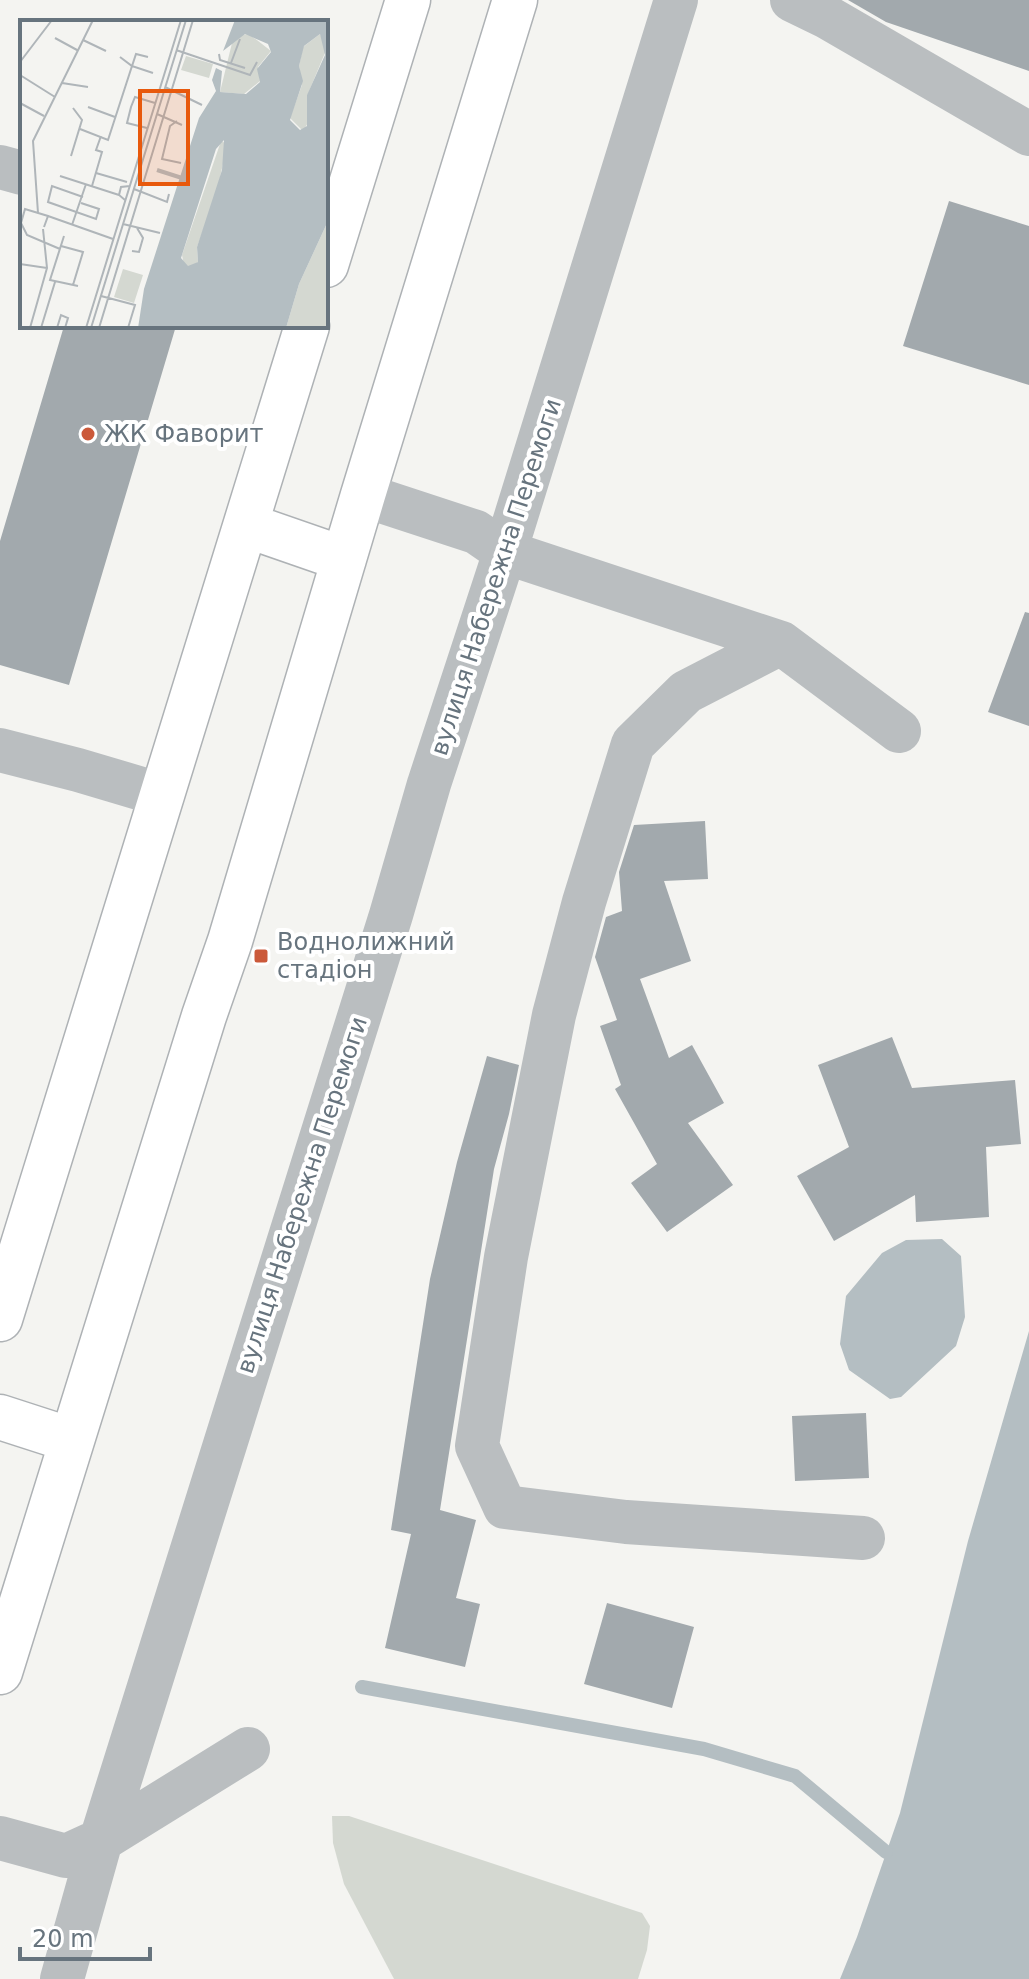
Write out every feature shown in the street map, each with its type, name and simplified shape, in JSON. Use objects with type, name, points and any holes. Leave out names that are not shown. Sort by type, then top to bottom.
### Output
[{"type":"main road","points":[[328,258],[408,0]]},
{"type":"main road","points":[[0,1672],[199,1031],[230,941],[515,0]]},
{"type":"main road","points":[[0,1319],[306,328]]},
{"type":"main road","points":[[246,525],[344,559]]},
{"type":"main road","points":[[0,1417],[71,1440]]},
{"type":"street","name":"вулиця Набережна Перемоги","points":[[62,1979],[101,1840],[676,0]]},
{"type":"street","points":[[792,0],[827,17],[1029,134]]},
{"type":"street","points":[[0,167],[20,172]]},
{"type":"street","points":[[363,495],[476,532],[505,552],[781,643],[899,731]]},
{"type":"street","points":[[781,643],[686,692],[633,744],[584,902],[554,1015],[506,1257],[477,1446],[505,1507],[626,1522],[863,1538]]},
{"type":"street","points":[[0,750],[162,795]]},
{"type":"street","points":[[0,1838],[66,1856],[101,1840],[248,1749]]},
{"type":"shaded area","points":[[942,1239],[961,1256],[965,1317],[956,1346],[901,1397],[890,1399],[849,1370],[840,1344],[846,1296],[882,1253],[906,1240]]},
{"type":"shaded area","points":[[1029,1331],[1029,1979],[840,1979],[900,1813],[968,1541]]},
{"type":"shaded area","points":[[332,1816],[349,1816],[642,1913],[650,1926],[638,1979],[394,1979],[344,1884],[333,1843]]},
{"type":"building","points":[[848,0],[1029,0],[1029,71],[886,22]]},
{"type":"building","points":[[949,201],[1029,226],[1029,385],[903,346]]},
{"type":"building","name":"ЖК Фаворит","points":[[63,328],[175,328],[69,685],[0,665],[0,541]]},
{"type":"building","points":[[1025,612],[1029,613],[1029,726],[988,712]]},
{"type":"building","points":[[705,821],[708,879],[664,881],[691,961],[640,979],[669,1058],[692,1045],[724,1103],[688,1123],[733,1185],[667,1232],[631,1183],[657,1164],[615,1089],[621,1085],[600,1026],[617,1020],[595,957],[606,917],[622,911],[619,872],[634,825]]},
{"type":"building","points":[[892,1037],[912,1088],[1015,1080],[1021,1144],[986,1147],[989,1217],[916,1222],[915,1195],[834,1241],[797,1176],[849,1147],[818,1065]]},
{"type":"building","points":[[487,1056],[519,1065],[494,1169],[440,1510],[476,1520],[456,1598],[480,1604],[465,1667],[385,1648],[411,1534],[391,1530],[430,1279],[457,1162]]},
{"type":"building","points":[[866,1413],[869,1478],[795,1481],[792,1416]]},
{"type":"building","points":[[607,1603],[694,1627],[672,1708],[584,1684]]},
{"type":"waterway","points":[[362,1687],[704,1749],[795,1776],[886,1852]]},
{"type":"place","name":"ЖК Фаворит","points":[[88,434]]},
{"type":"place","name":"Воднолижний стадіон","points":[[261,956]]}]
